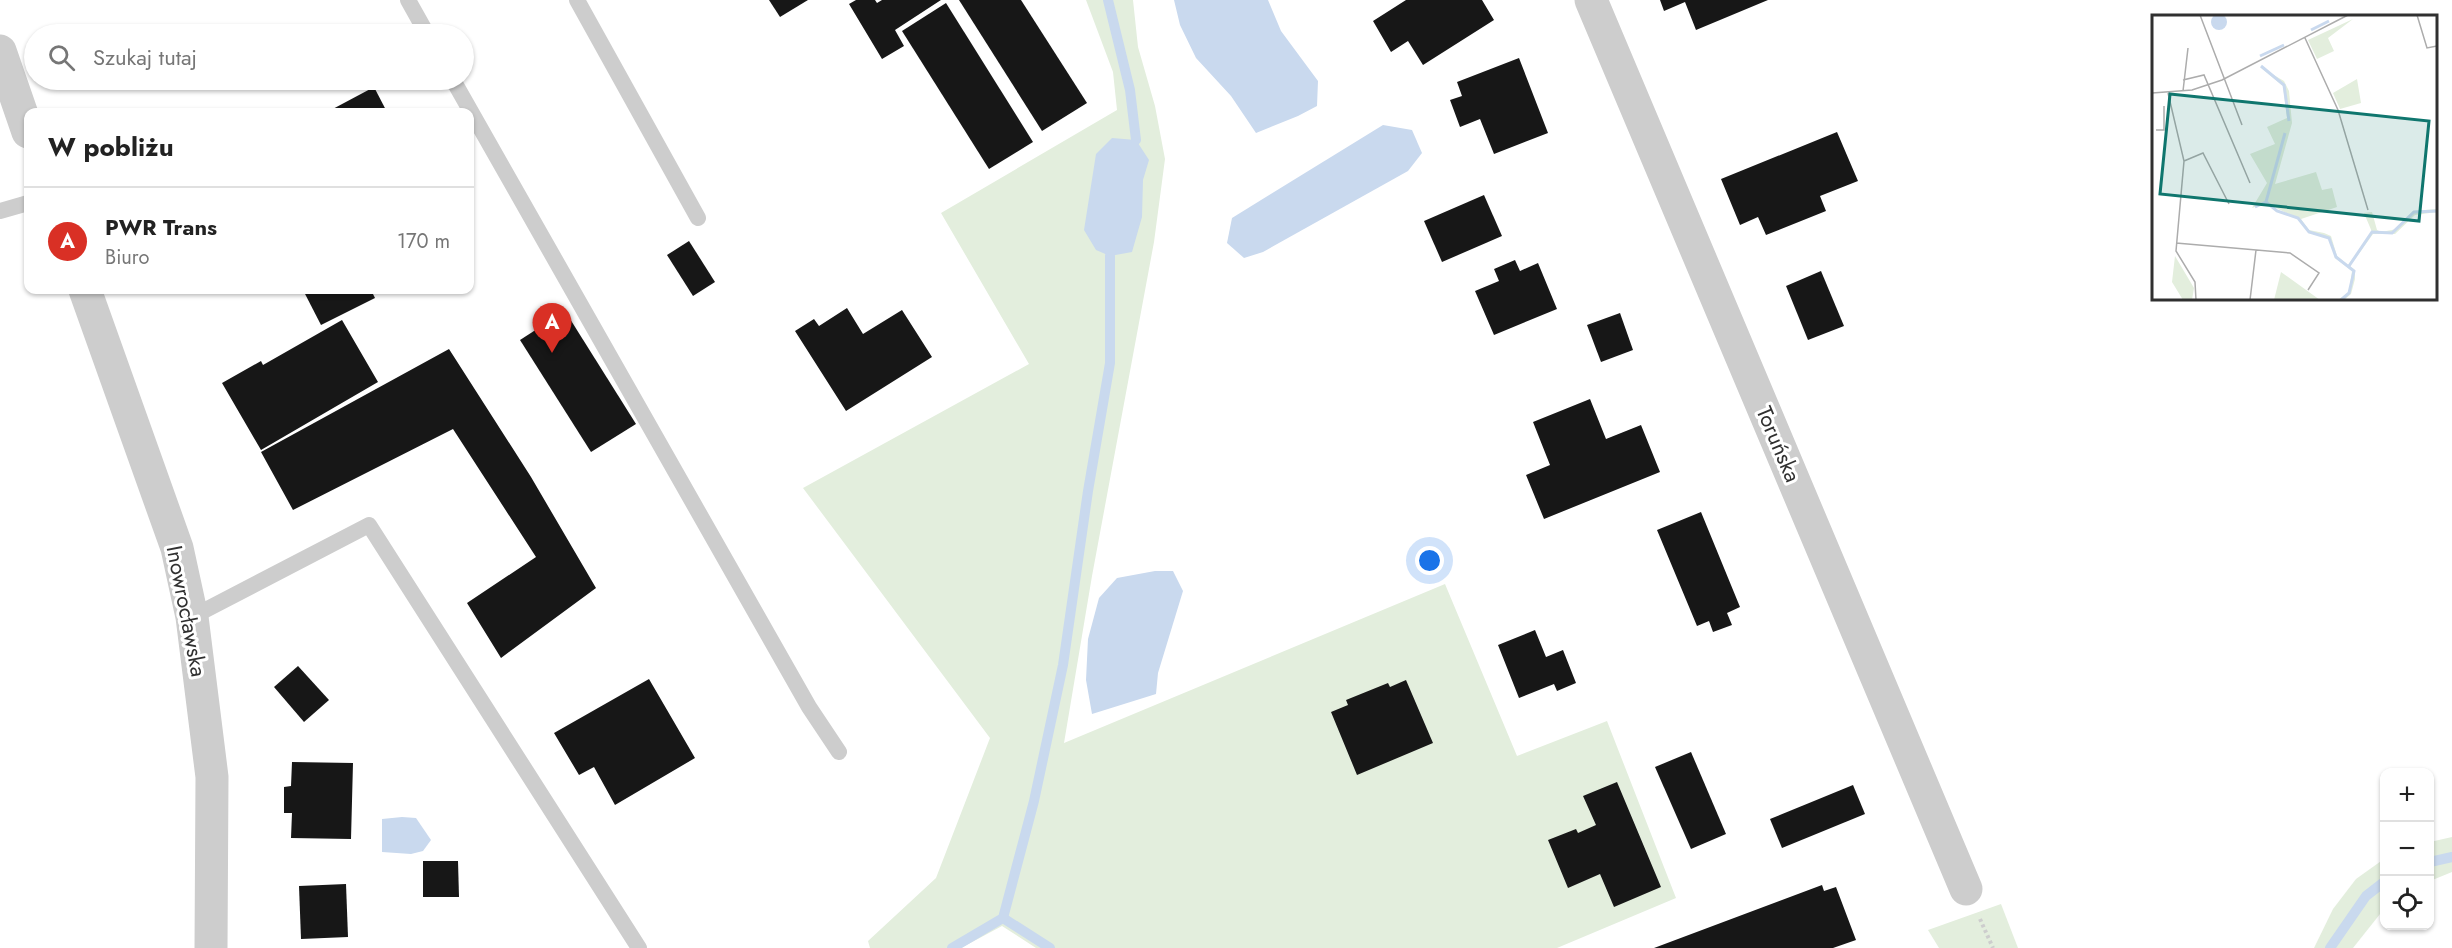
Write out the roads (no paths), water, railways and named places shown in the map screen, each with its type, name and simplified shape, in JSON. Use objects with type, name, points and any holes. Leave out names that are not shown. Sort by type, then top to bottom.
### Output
[{"type":"street","name":"Toruńska","points":[[1591,0],[1966,889]]},
{"type":"street","points":[[0,51],[24,120]]},
{"type":"street","name":"Inowrocławska","points":[[86,294],[177,548],[192,617],[212,777],[212,948]]},
{"type":"lane","points":[[408,0],[421,24]]},
{"type":"lane","points":[[577,0],[698,218]]},
{"type":"lane","points":[[459,90],[469,108]]},
{"type":"lane","points":[[474,117],[809,707],[839,752]]},
{"type":"lane","points":[[0,211],[24,204]]},
{"type":"lane","points":[[192,617],[369,525],[639,948]]},
{"type":"water","points":[[1174,0],[1268,0],[1281,31],[1318,81],[1317,106],[1256,133],[1231,96],[1196,58],[1180,25]]},
{"type":"water","points":[[1383,125],[1412,130],[1422,153],[1408,171],[1263,252],[1244,258],[1227,243],[1232,218]]},
{"type":"water","points":[[1112,138],[1136,140],[1149,160],[1143,180],[1142,217],[1132,252],[1110,256],[1096,250],[1084,230],[1096,154]]},
{"type":"water","points":[[1155,571],[1173,571],[1183,591],[1158,673],[1156,694],[1092,714],[1086,680],[1088,639],[1099,598],[1117,578]]},
{"type":"water","points":[[416,818],[431,840],[423,851],[411,854],[382,852],[382,819]]},
{"type":"waterway","points":[[1108,0],[1130,90],[1136,140]]},
{"type":"waterway","points":[[952,948],[1003,918],[1034,801],[1063,665],[1088,491],[1110,363],[1110,256]]},
{"type":"waterway","points":[[2434,861],[2452,857]]},
{"type":"waterway","points":[[2330,948],[2366,896],[2380,885]]},
{"type":"waterway","points":[[1003,918],[1050,948]]},
{"type":"place","name":"PWR Trans","points":[[552,353]]}]
